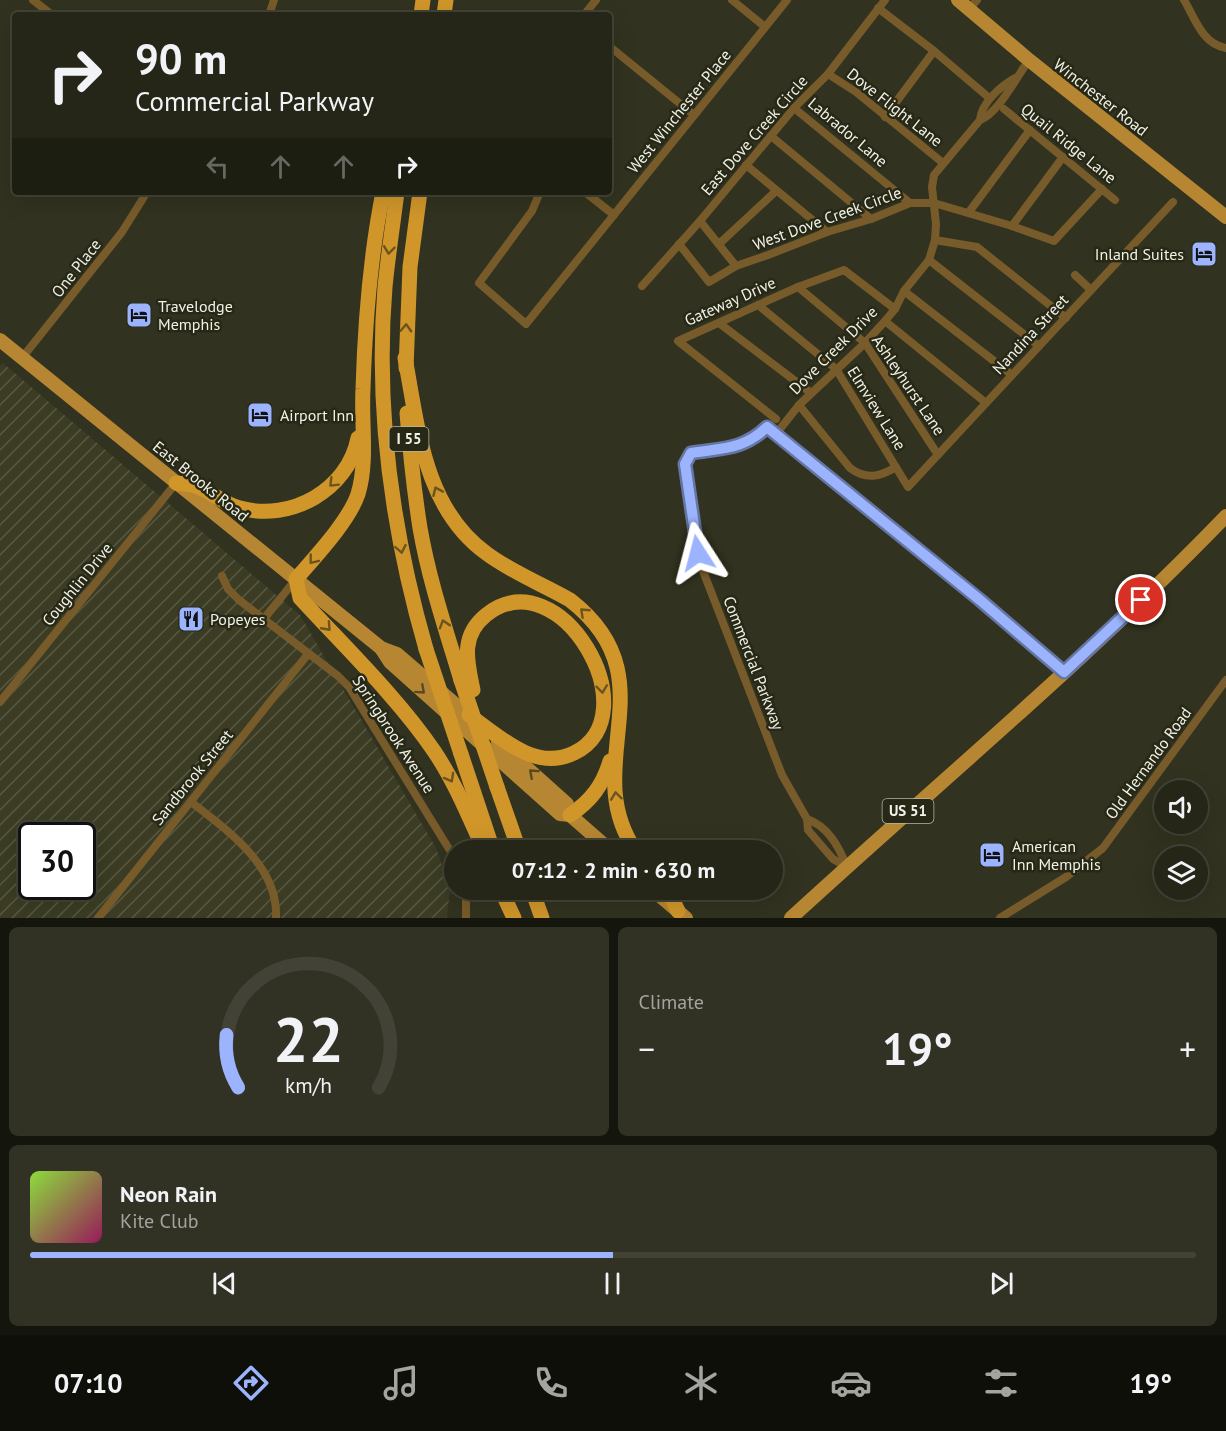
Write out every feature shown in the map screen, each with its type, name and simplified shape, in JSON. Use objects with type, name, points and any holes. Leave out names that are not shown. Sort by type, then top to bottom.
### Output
[{"type":"highway","points":[[383,195],[371,266],[362,411],[363,466],[358,494],[342,522],[296,579],[300,598],[400,708],[433,751],[460,798],[479,840]]},
{"type":"highway","name":"I 55","points":[[397,195],[385,288],[382,379],[393,502],[399,541],[426,649],[490,840]]},
{"type":"highway","name":"I 55","points":[[420,195],[409,277],[405,358],[410,445],[421,530],[441,616],[467,685]]},
{"type":"highway","points":[[405,358],[433,485],[461,531],[485,552],[570,600],[598,628],[613,651],[621,683],[615,792],[620,819],[629,840]]},
{"type":"highway","points":[[176,483],[195,486],[242,509],[268,512],[299,506],[323,493],[346,468],[354,454],[362,411]]},
{"type":"highway","points":[[464,711],[519,750],[531,756],[563,758],[582,749],[594,734],[602,715],[601,682],[594,658],[587,646],[566,622],[553,613],[531,604],[520,602],[500,606],[474,626],[469,638],[467,685],[479,708],[479,731],[516,840]]},
{"type":"highway","points":[[570,815],[589,800],[604,780],[618,728]]},
{"type":"highway","points":[[506,900],[515,918]]},
{"type":"highway","points":[[510,900],[515,918]]},
{"type":"highway","points":[[536,900],[542,918]]},
{"type":"highway","points":[[674,900],[682,914]]},
{"type":"main road","name":"Winchester Road","points":[[958,0],[973,5],[1029,60],[1226,218]]},
{"type":"main road","name":"East Brooks Road","points":[[0,340],[381,648],[390,662],[560,813],[570,815],[599,840]]},
{"type":"main road","name":"US 51","points":[[791,918],[1064,672],[1223,524]]},
{"type":"main road","name":"East Brooks Road","points":[[381,648],[398,654],[464,711],[567,804],[570,815]]},
{"type":"main road","points":[[665,900],[682,914]]},
{"type":"street","points":[[33,0],[48,12]]},
{"type":"street","points":[[586,12],[596,0]]},
{"type":"street","points":[[732,0],[765,27]]},
{"type":"street","name":"West Winchester Place","points":[[539,195],[532,211],[479,283],[526,324],[787,0]]},
{"type":"street","name":"East Dove Creek Circle","points":[[642,286],[700,221],[794,108],[828,74],[885,0]]},
{"type":"street","points":[[1185,0],[1203,36],[1220,47],[1226,48]]},
{"type":"street","name":"Quail Ridge Lane","points":[[878,8],[934,51],[1115,200]]},
{"type":"street","points":[[612,48],[694,115]]},
{"type":"street","points":[[885,117],[934,51]]},
{"type":"street","points":[[1029,60],[1016,77],[1001,86],[995,102],[980,112],[980,120],[943,163],[932,180],[934,203],[969,212],[1054,241],[1102,189]]},
{"type":"street","name":"Dove Flight Lane","points":[[828,74],[856,92],[943,163]]},
{"type":"street","name":"Labrador Lane","points":[[794,108],[910,203]]},
{"type":"street","points":[[969,212],[1030,130]]},
{"type":"street","points":[[771,136],[871,219]]},
{"type":"street","points":[[1012,226],[1063,157]]},
{"type":"street","points":[[746,165],[827,232]]},
{"type":"street","points":[[719,244],[776,190]]},
{"type":"street","name":"One Place","points":[[22,358],[123,232],[145,195]]},
{"type":"street","points":[[589,195],[614,215]]},
{"type":"street","name":"Nandina Street","points":[[908,487],[1173,202]]},
{"type":"street","name":"West Dove Creek Circle","points":[[679,244],[709,282],[736,266],[827,232],[871,219],[910,203],[934,203]]},
{"type":"street","name":"Dove Creek Drive","points":[[776,434],[799,405],[885,321],[895,309],[904,291],[929,260],[935,240],[934,203]]},
{"type":"street","points":[[700,221],[736,266]]},
{"type":"street","points":[[935,240],[977,247],[1066,318]]},
{"type":"street","points":[[929,260],[1039,346]]},
{"type":"street","name":"Gateway Drive","points":[[776,419],[678,341],[798,287],[843,270],[895,309]]},
{"type":"street","points":[[1075,275],[1091,290]]},
{"type":"street","name":"Ashleyhurst Lane","points":[[798,287],[865,343],[938,455]]},
{"type":"street","points":[[904,291],[1012,375]]},
{"type":"street","name":"Elmview Lane","points":[[758,305],[836,369],[908,487]]},
{"type":"street","points":[[885,321],[986,403]]},
{"type":"street","points":[[719,323],[811,393]]},
{"type":"street","points":[[799,405],[857,473],[876,477],[896,467]]},
{"type":"street","name":"Commercial Parkway","points":[[776,434],[767,427],[751,441],[738,446],[691,453],[685,464],[698,553],[779,769],[807,819],[818,822],[840,847],[847,867]]},
{"type":"street","points":[[776,434],[1064,672]]},
{"type":"street","name":"Coughlin Drive","points":[[0,702],[176,483]]},
{"type":"street","name":"Springbrook Avenue","points":[[222,576],[234,595],[263,620],[344,681],[444,840]]},
{"type":"street","points":[[263,620],[296,579]]},
{"type":"street","name":"Sandbrook Street","points":[[98,918],[308,654]]},
{"type":"street","name":"Old Hernando Road","points":[[1000,918],[1089,861],[1109,842],[1226,680]]},
{"type":"street","points":[[191,802],[231,833],[255,859],[272,890],[276,902],[276,918]]},
{"type":"street","points":[[466,900],[466,918]]},
{"type":"shaded area","points":[[3,363],[300,615],[436,848],[444,871],[444,900],[449,900],[447,918],[0,918],[0,366]]},
{"type":"place","name":"Inland Suites","points":[[1204,254]]},
{"type":"place","name":"Travelodge Memphis","points":[[139,315]]},
{"type":"place","name":"Airport Inn","points":[[260,415]]},
{"type":"place","name":"Popeyes","points":[[191,619]]},
{"type":"place","name":"American Inn Memphis","points":[[992,855]]},
{"type":"route","points":[[698,553],[685,464],[687,458],[691,453],[729,448],[746,443],[767,427],[980,600],[1064,672],[1141,600]]}]
